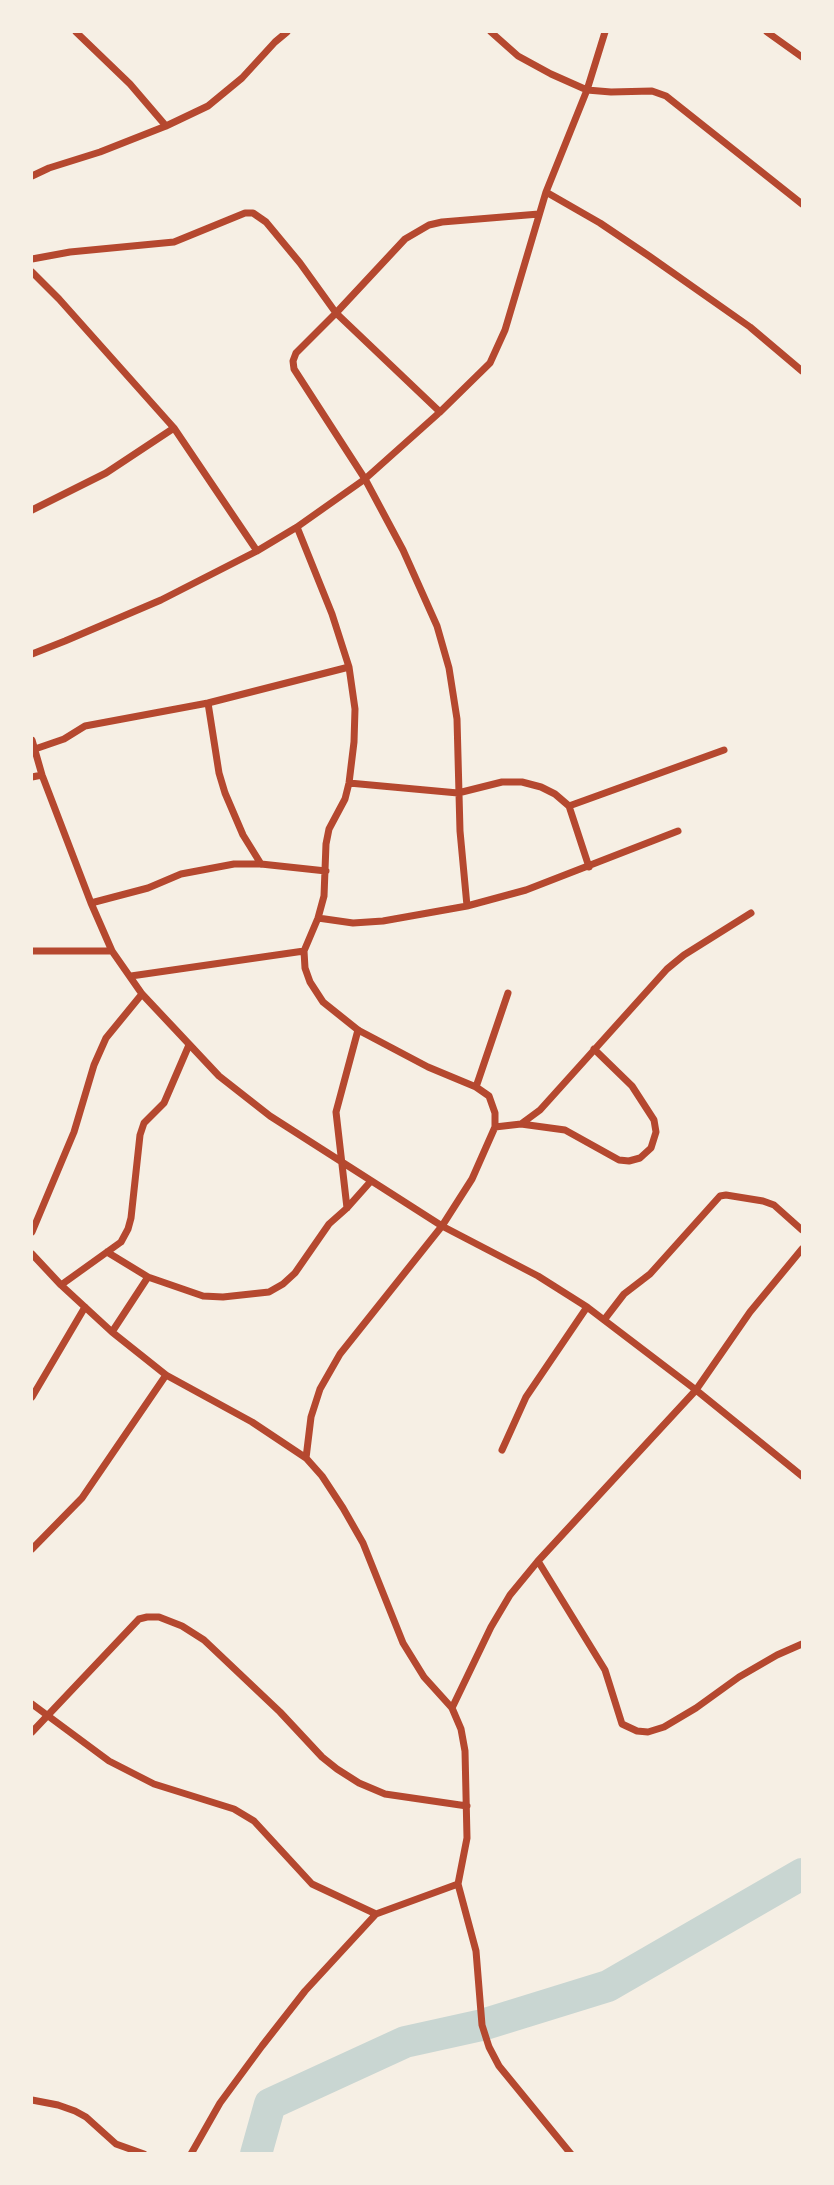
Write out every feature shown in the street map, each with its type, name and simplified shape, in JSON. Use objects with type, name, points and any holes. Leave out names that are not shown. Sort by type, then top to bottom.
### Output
[{"type":"street","points":[[76,32],[130,85],[166,126]]},
{"type":"street","points":[[32,176],[166,126],[208,106],[242,78],[286,32]]},
{"type":"street","points":[[491,32],[518,56],[551,75],[587,90],[652,91],[666,96],[803,204]]},
{"type":"street","points":[[32,654],[162,600],[298,527],[365,479],[490,363],[505,330],[545,192],[587,90],[605,32]]},
{"type":"street","points":[[767,32],[803,57]]},
{"type":"street","points":[[545,192],[600,223],[649,256],[750,327],[803,371]]},
{"type":"street","points":[[32,259],[70,252],[174,242],[245,213],[253,213],[266,222],[336,313],[440,412]]},
{"type":"street","points":[[467,906],[458,793],[457,719],[449,668],[437,626],[403,550],[365,479],[294,369],[293,361],[296,354],[405,239],[429,225],[539,214]]},
{"type":"street","points":[[32,272],[174,428],[257,551]]},
{"type":"street","points":[[32,510],[106,473],[174,428]]},
{"type":"street","points":[[298,527],[332,614],[349,667],[355,709],[349,783],[345,799],[329,830],[324,896],[304,951],[307,975],[323,1002],[358,1030],[428,1067],[475,1087],[489,1096],[495,1112],[495,1127],[472,1179],[442,1227],[340,1354],[320,1389],[311,1417],[306,1458]]},
{"type":"street","points":[[35,749],[64,739],[85,726],[208,703],[349,667]]},
{"type":"street","points":[[208,703],[219,773],[225,793],[243,835],[261,864]]},
{"type":"street","points":[[32,740],[42,775],[111,951],[142,994],[219,1076],[270,1116],[442,1227],[538,1276],[587,1307],[803,1476]]},
{"type":"street","points":[[569,806],[724,750]]},
{"type":"street","points":[[32,777],[42,775]]},
{"type":"street","points":[[349,783],[458,793],[502,782],[523,782],[548,790],[569,806],[589,867]]},
{"type":"street","points":[[318,918],[353,923],[383,921],[467,906],[526,890],[678,831]]},
{"type":"street","points":[[91,903],[149,888],[181,874],[234,864],[326,871]]},
{"type":"street","points":[[521,1124],[540,1110],[667,969],[684,955],[751,913]]},
{"type":"street","points":[[32,951],[111,951]]},
{"type":"street","points":[[131,976],[304,951]]},
{"type":"street","points":[[475,1087],[508,993]]},
{"type":"street","points":[[32,1232],[74,1132],[94,1065],[106,1038],[142,994]]},
{"type":"street","points":[[347,1208],[336,1112],[358,1030]]},
{"type":"street","points":[[61,1284],[121,1242],[131,1218],[139,1135],[144,1123],[164,1103],[189,1045]]},
{"type":"street","points":[[495,1127],[521,1124],[565,1130],[619,1160],[640,1158],[651,1148],[656,1132],[654,1120],[632,1086],[594,1049]]},
{"type":"street","points":[[107,1252],[148,1277],[203,1296],[223,1297],[269,1292],[295,1273],[328,1224],[347,1208],[371,1181]]},
{"type":"street","points":[[604,1320],[624,1294],[650,1274],[720,1196],[763,1201],[774,1205],[803,1230]]},
{"type":"street","points":[[452,1708],[491,1627],[510,1595],[538,1561],[696,1390],[750,1312],[803,1249]]},
{"type":"street","points":[[32,1254],[112,1332],[166,1375],[252,1422],[306,1458],[322,1476],[363,1543],[404,1643],[424,1677],[452,1708],[461,1728],[465,1751],[467,1838],[458,1884],[476,1951],[482,2025],[489,2048],[499,2066],[571,2154]]},
{"type":"street","points":[[112,1332],[148,1277]]},
{"type":"street","points":[[32,1397],[85,1307]]},
{"type":"street","points":[[502,1450],[526,1397],[587,1307]]},
{"type":"street","points":[[32,1549],[82,1499],[166,1375]]},
{"type":"street","points":[[538,1561],[605,1670],[622,1724],[637,1731],[648,1732],[664,1727],[739,1677],[777,1655],[803,1644]]},
{"type":"street","points":[[32,1732],[139,1619],[159,1617],[182,1626],[204,1640],[323,1757],[359,1783],[385,1794],[467,1806]]},
{"type":"street","points":[[32,1704],[108,1761],[153,1784],[234,1810],[254,1821],[312,1884],[376,1914]]},
{"type":"street","points":[[191,2154],[220,2103],[262,2046],[305,1991],[376,1914],[458,1884]]},
{"type":"street","points":[[32,2100],[75,2111],[86,2117],[116,2144],[144,2154]]},
{"type":"waterway","points":[[256,2154],[270,2104],[405,2042],[482,2025],[608,1986],[802,1874]]}]
